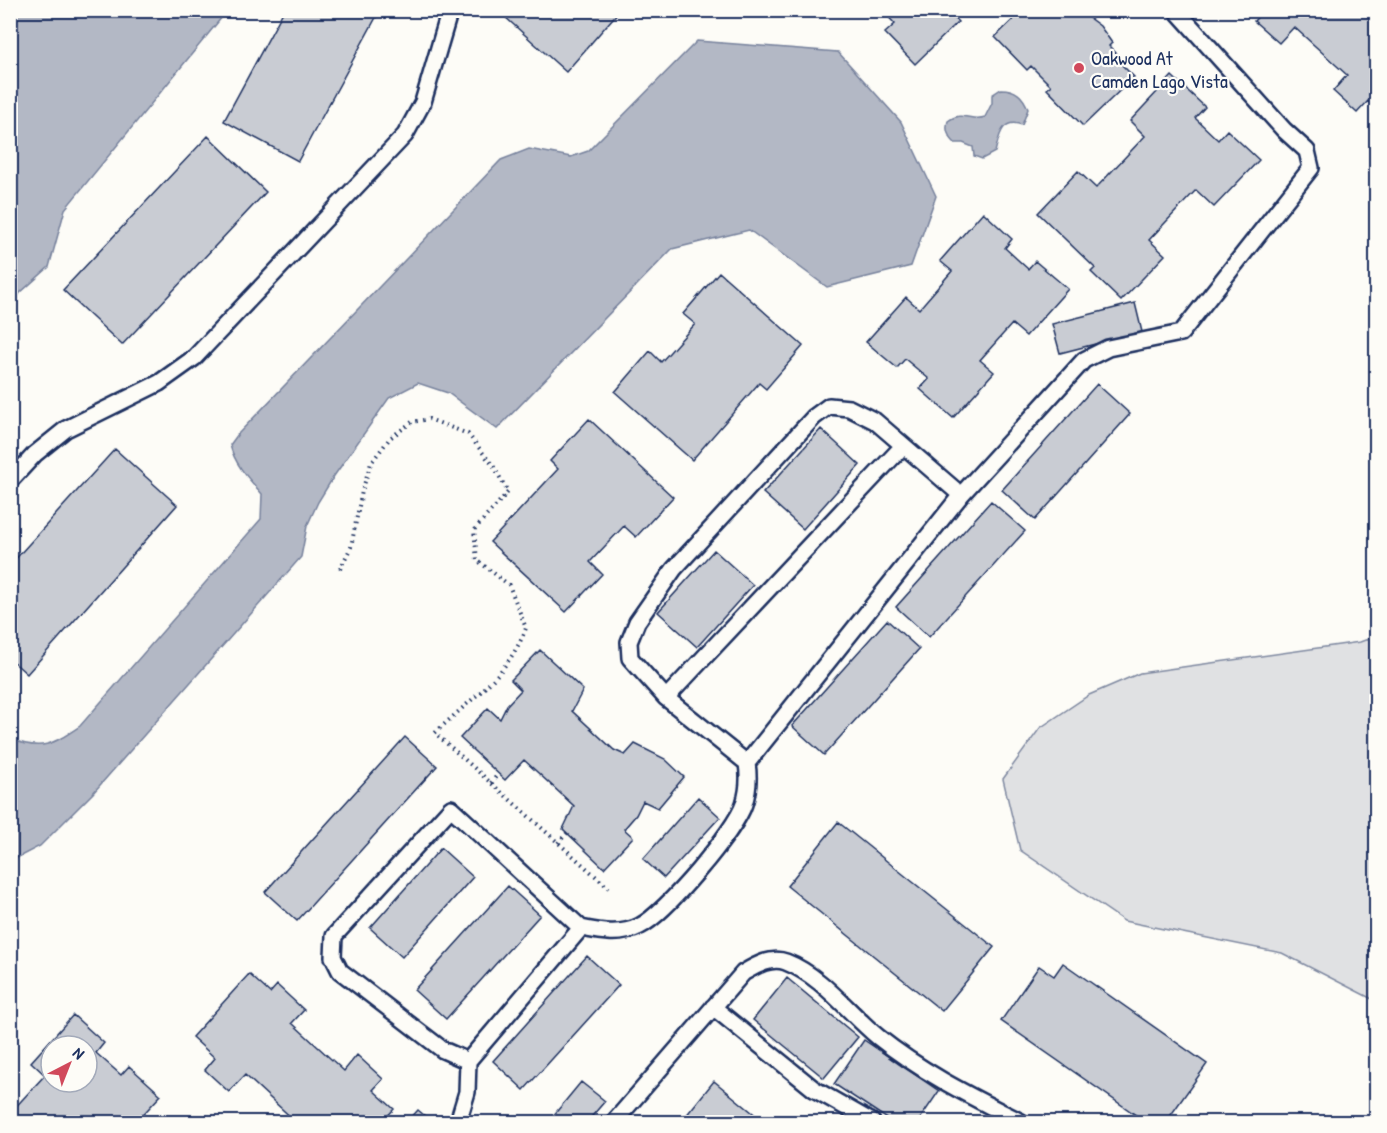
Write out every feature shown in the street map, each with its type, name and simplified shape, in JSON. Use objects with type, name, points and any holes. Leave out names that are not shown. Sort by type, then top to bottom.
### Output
[{"type":"lane","points":[[10,481],[35,454],[66,429],[159,383],[194,358],[405,135],[423,102],[450,10]]},
{"type":"lane","points":[[747,763],[961,495],[1084,360],[1108,348],[1180,333],[1311,168],[1307,151],[1284,130],[1176,10]]},
{"type":"lane","points":[[468,1061],[443,1050],[340,971],[333,957],[334,936],[451,808],[581,928],[610,934],[641,926],[701,870],[744,806],[750,779],[747,763],[666,698],[630,658],[629,642],[637,622],[674,569],[814,417],[829,406],[849,408],[875,421],[961,495]]},
{"type":"lane","points":[[666,698],[903,446]]},
{"type":"lane","points":[[458,1122],[467,1092],[468,1061],[581,928]]},
{"type":"lane","points":[[614,1122],[743,973],[761,962],[784,961],[814,979],[877,1036],[929,1075],[1021,1122]]},
{"type":"lane","points":[[714,1007],[814,1089],[872,1122]]},
{"type":"path","points":[[340,569],[351,546],[362,491],[371,462],[390,438],[412,422],[429,419],[468,434],[508,492],[474,530],[477,560],[509,585],[526,628],[517,652],[499,675],[435,733],[609,888]]},
{"type":"path","points":[[503,497],[507,501]]},
{"type":"path","points":[[490,783],[498,774]]},
{"type":"path","points":[[558,843],[567,833]]},
{"type":"shaded area","points":[[11,10],[227,11],[65,209],[49,267],[20,293],[11,310]]},
{"type":"shaded area","points":[[697,41],[838,52],[901,122],[936,196],[911,266],[827,287],[749,230],[672,249],[497,429],[448,393],[418,383],[389,398],[318,502],[307,526],[301,557],[93,793],[40,846],[11,861],[11,739],[31,745],[47,744],[80,726],[261,519],[262,494],[239,465],[230,445],[238,434],[501,160],[529,149],[571,157],[588,151]]},
{"type":"shaded area","points":[[1001,89],[1011,90],[1018,94],[1028,109],[1022,125],[1015,123],[1005,126],[995,152],[982,159],[974,156],[973,147],[955,143],[949,135],[947,124],[948,121],[958,116],[985,117],[992,103],[992,95]]},
{"type":"shaded area","points":[[1376,636],[1376,1001],[1282,953],[1124,921],[1020,850],[1003,779],[1040,728],[1089,695],[1140,673],[1360,642]]},
{"type":"building","points":[[284,10],[380,10],[298,161],[224,121]]},
{"type":"building","points":[[509,10],[620,10],[566,72],[504,16]]},
{"type":"building","points":[[882,10],[947,10],[958,22],[915,64],[885,33],[895,24]]},
{"type":"building","name":"Oakwood At Camden Lago Vista","points":[[1023,10],[1078,10],[1100,26],[1112,43],[1109,46],[1119,56],[1116,59],[1134,77],[1083,126],[1047,89],[1051,86],[1031,66],[1027,70],[995,37]]},
{"type":"building","points":[[1264,10],[1376,10],[1376,108],[1368,101],[1357,113],[1333,91],[1347,75],[1294,27],[1279,43],[1254,21]]},
{"type":"building","points":[[1172,76],[1205,107],[1195,118],[1218,140],[1227,130],[1259,160],[1214,207],[1196,190],[1149,240],[1165,255],[1121,301],[1091,272],[1095,268],[1038,213],[1078,171],[1096,188],[1145,136],[1130,121]]},
{"type":"building","points":[[208,136],[266,192],[122,345],[63,290]]},
{"type":"building","points":[[983,212],[1012,239],[1005,248],[1028,269],[1035,261],[1068,289],[1026,336],[1012,324],[980,360],[994,372],[953,418],[920,389],[929,379],[905,359],[897,368],[866,342],[906,297],[919,309],[952,271],[940,261]]},
{"type":"building","points":[[719,272],[803,346],[766,389],[759,383],[692,460],[615,392],[650,351],[661,362],[695,324],[683,314]]},
{"type":"building","points":[[1135,303],[1142,332],[1060,353],[1052,324]]},
{"type":"building","points":[[1097,384],[1130,414],[1035,520],[1002,490]]},
{"type":"building","points":[[589,419],[673,497],[636,537],[624,526],[590,562],[602,574],[566,612],[490,542],[558,469],[550,461]]},
{"type":"building","points":[[821,429],[860,465],[803,529],[763,493]]},
{"type":"building","points":[[115,449],[177,505],[27,674],[10,659],[10,565]]},
{"type":"building","points":[[991,501],[1025,531],[929,637],[896,607]]},
{"type":"building","points":[[714,550],[753,585],[697,647],[658,612]]},
{"type":"building","points":[[887,620],[919,649],[824,755],[792,726]]},
{"type":"building","points":[[540,650],[583,690],[572,711],[614,750],[625,755],[635,744],[665,759],[684,777],[658,808],[643,801],[636,815],[624,829],[633,837],[604,868],[563,829],[574,806],[524,760],[505,780],[460,738],[488,708],[500,719],[507,705],[521,690],[511,680]]},
{"type":"building","points":[[405,737],[437,766],[297,921],[265,892]]},
{"type":"building","points":[[698,797],[720,817],[664,878],[643,859]]},
{"type":"building","points":[[838,822],[994,947],[942,1011],[787,886]]},
{"type":"building","points":[[441,848],[473,877],[402,957],[370,928]]},
{"type":"building","points":[[508,886],[540,915],[446,1019],[414,990]]},
{"type":"building","points":[[587,956],[619,985],[524,1090],[493,1061]]},
{"type":"building","points":[[1063,963],[1207,1064],[1166,1122],[1146,1122],[1001,1021],[1039,966],[1054,976]]},
{"type":"building","points":[[249,974],[270,993],[277,985],[304,1010],[292,1023],[344,1071],[357,1055],[383,1079],[373,1090],[394,1109],[382,1122],[296,1122],[245,1075],[229,1092],[205,1070],[215,1058],[192,1037]]},
{"type":"building","points":[[787,978],[858,1037],[824,1078],[753,1020]]},
{"type":"building","points":[[73,1015],[94,1034],[56,1034]]},
{"type":"building","points":[[99,1038],[104,1043],[99,1049]]},
{"type":"building","points":[[864,1040],[939,1091],[918,1122],[892,1122],[834,1084]]},
{"type":"building","points":[[39,1053],[39,1069],[31,1062]]},
{"type":"building","points":[[99,1056],[121,1075],[129,1066],[161,1095],[136,1122],[10,1122],[10,1113],[39,1082],[39,1094],[99,1094]]},
{"type":"building","points":[[714,1081],[764,1122],[681,1122]]},
{"type":"building","points":[[581,1082],[605,1101],[587,1122],[548,1122]]},
{"type":"building","points":[[418,1110],[432,1122],[407,1122]]},
{"type":"place","name":"Oakwood At Camden Lago Vista","points":[[1079,68]]}]
